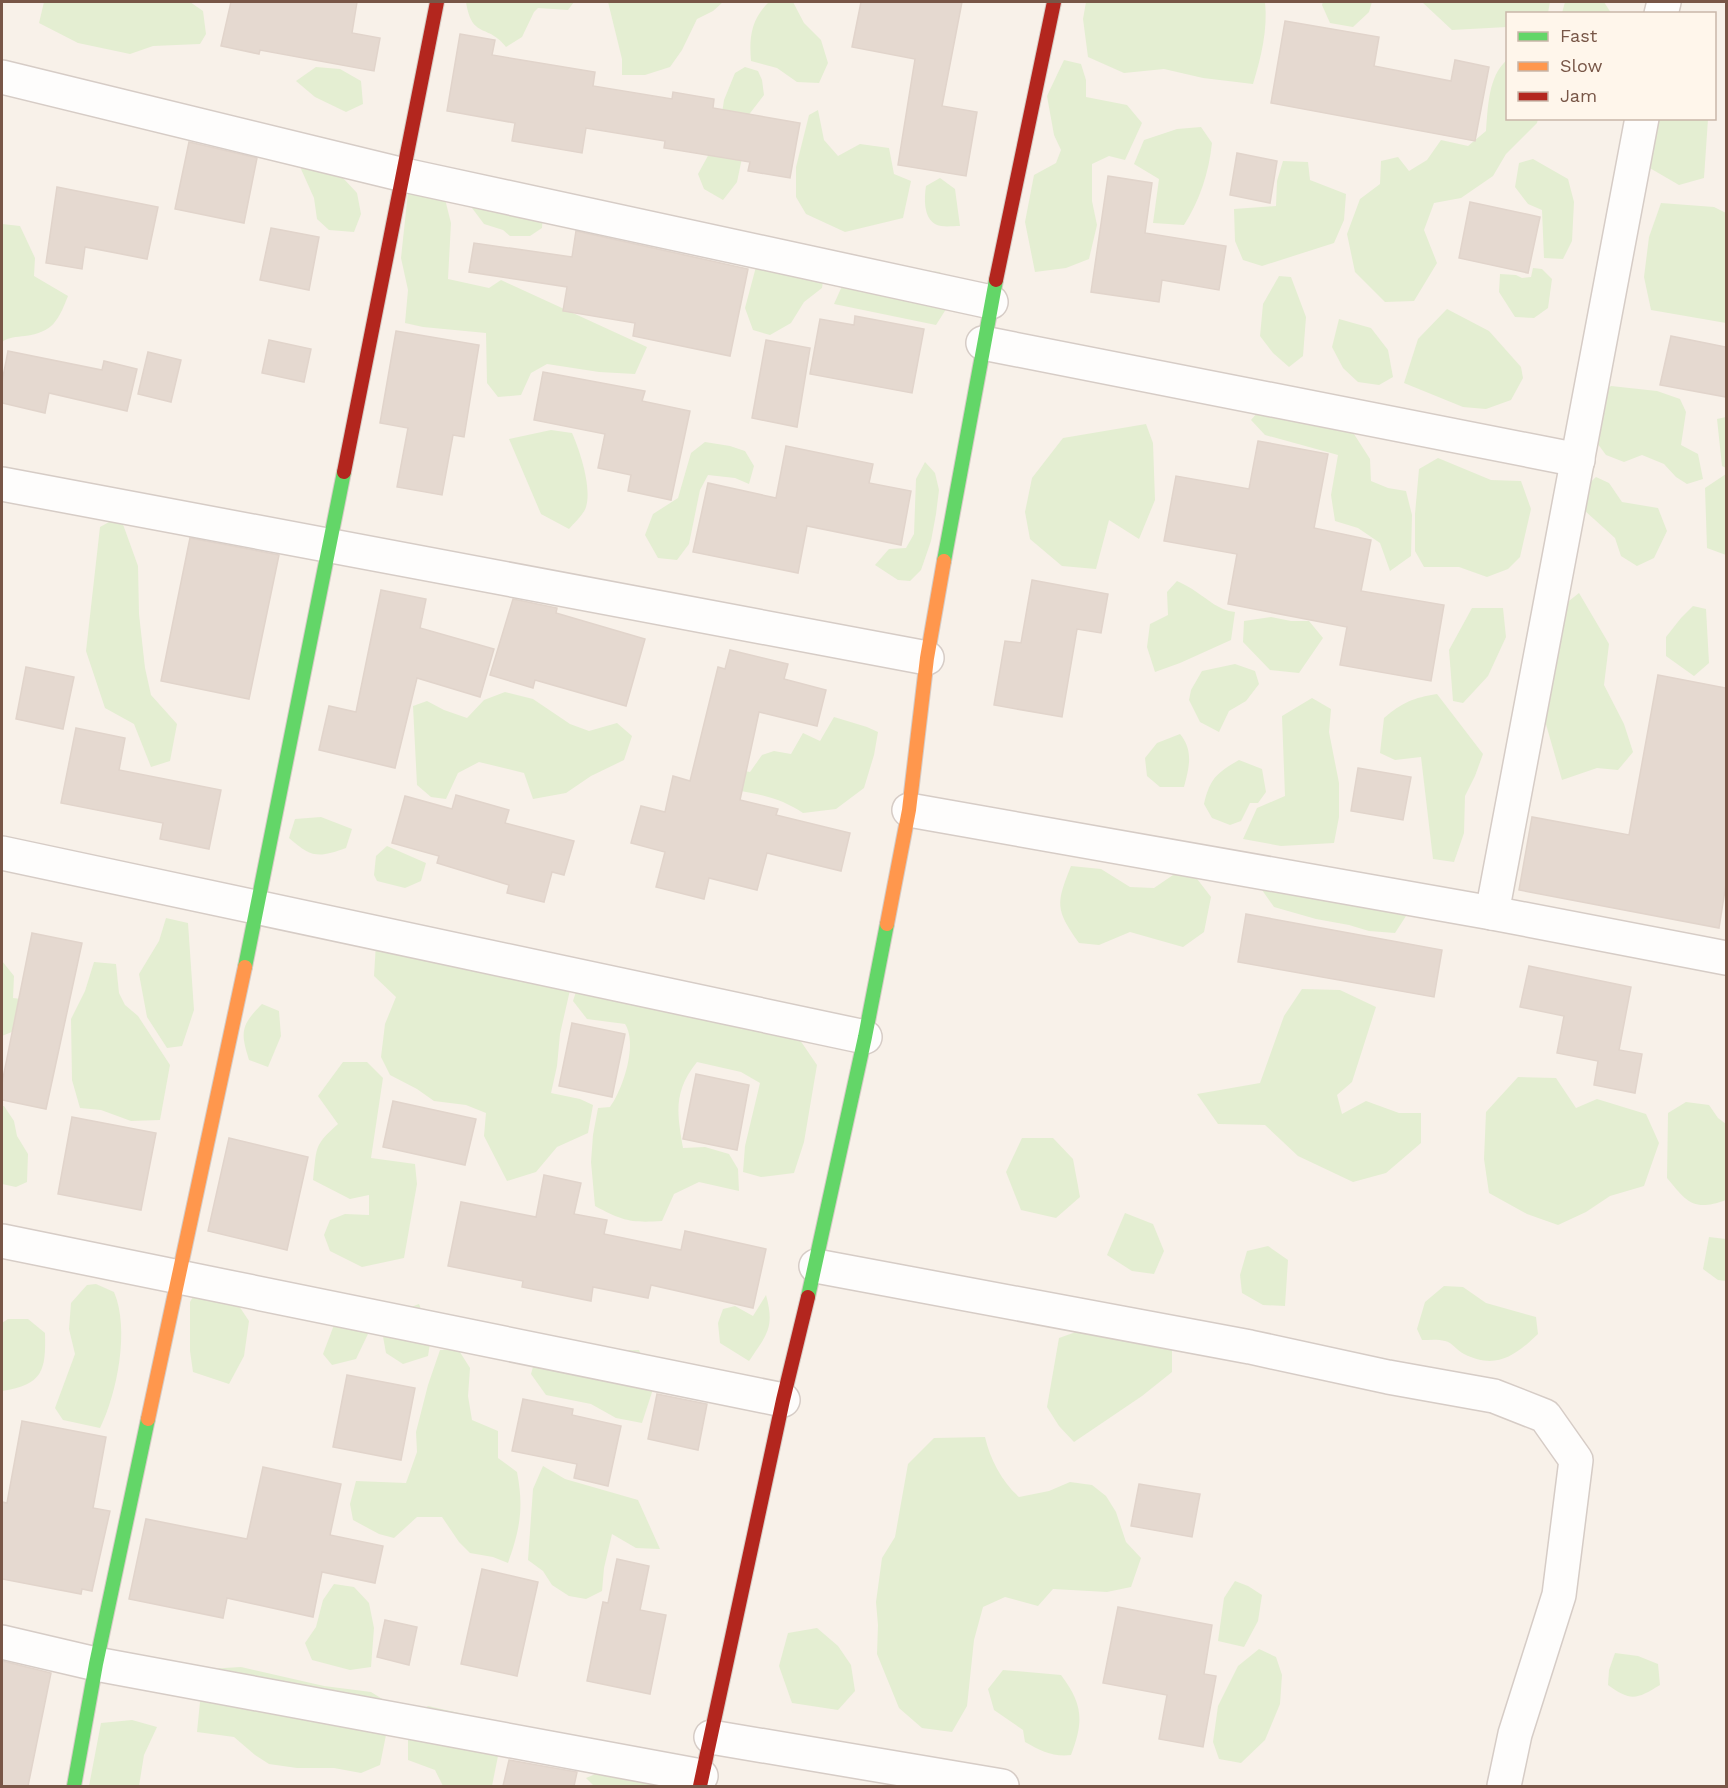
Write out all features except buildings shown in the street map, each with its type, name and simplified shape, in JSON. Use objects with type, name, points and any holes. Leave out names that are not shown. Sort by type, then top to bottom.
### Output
[{"type":"street","points":[[74,1786],[96,1664],[258,907],[436,2]]},
{"type":"street","points":[[2,1642],[96,1664],[701,1781],[783,1400],[816,1266],[865,1037],[909,810],[927,658],[983,343],[1054,2]]},
{"type":"street","points":[[2,77],[404,174],[991,302]]},
{"type":"street","points":[[1492,913],[1642,120]]},
{"type":"street","points":[[983,343],[1578,460]]},
{"type":"street","points":[[2,484],[927,658]]},
{"type":"street","points":[[909,810],[1492,913],[1726,958]]},
{"type":"street","points":[[2,853],[865,1037]]},
{"type":"street","points":[[2,1241],[783,1400]]},
{"type":"street","points":[[816,1266],[1238,1345],[1388,1377],[1494,1396],[1545,1416],[1576,1460],[1559,1595],[1515,1734],[1504,1786]]},
{"type":"street","points":[[711,1737],[1002,1786]]},
{"type":"green space","points":[[44,2],[190,2],[203,11],[206,34],[200,44],[153,46],[130,54],[78,43],[39,23]]},
{"type":"green space","points":[[466,2],[574,2],[568,10],[538,8],[522,37],[506,47],[493,35],[481,30],[472,22]]},
{"type":"green space","points":[[608,2],[723,2],[713,11],[697,19],[682,50],[670,67],[645,75],[622,75],[622,59]]},
{"type":"green space","points":[[769,2],[793,2],[804,23],[821,40],[828,63],[819,83],[797,82],[777,68],[751,61],[752,29],[758,15]]},
{"type":"green space","points":[[1086,2],[1265,2],[1266,23],[1253,84],[1203,78],[1164,69],[1124,73],[1088,57],[1083,19]]},
{"type":"green space","points":[[1323,2],[1372,2],[1369,12],[1353,27],[1330,23],[1322,5]]},
{"type":"green space","points":[[1422,2],[1550,2],[1548,12],[1506,12],[1506,27],[1452,30]]},
{"type":"green space","points":[[1565,2],[1604,2],[1610,12],[1562,12]]},
{"type":"green space","points":[[1064,60],[1081,64],[1086,80],[1086,97],[1127,105],[1142,123],[1125,160],[1109,156],[1092,164],[1092,201],[1097,225],[1089,259],[1066,268],[1035,272],[1025,222],[1034,175],[1056,163],[1061,150],[1054,135],[1047,96]]},
{"type":"green space","points":[[1506,61],[1506,120],[1538,120],[1537,123],[1506,154],[1493,176],[1461,198],[1434,203],[1424,230],[1437,263],[1414,301],[1385,302],[1355,272],[1347,234],[1360,199],[1380,184],[1381,161],[1398,157],[1409,171],[1427,160],[1441,140],[1468,146],[1486,131],[1493,83]]},
{"type":"green space","points":[[316,67],[340,69],[361,81],[363,104],[346,112],[315,97],[296,81]]},
{"type":"green space","points":[[745,67],[758,71],[764,95],[744,121],[742,158],[737,182],[723,200],[704,189],[698,174],[720,127],[724,100],[735,73]]},
{"type":"green space","points":[[818,110],[824,140],[838,156],[860,144],[889,148],[894,174],[911,181],[903,218],[845,232],[806,214],[796,197],[796,167],[809,115]]},
{"type":"green space","points":[[1649,120],[1708,120],[1704,178],[1679,185],[1648,167]]},
{"type":"green space","points":[[1201,127],[1212,143],[1209,165],[1195,206],[1184,225],[1153,223],[1159,179],[1134,164],[1144,140],[1177,129]]},
{"type":"green space","points":[[307,148],[341,151],[343,178],[357,193],[361,214],[354,232],[329,230],[317,219],[314,198],[301,169]]},
{"type":"green space","points":[[1533,159],[1568,179],[1574,202],[1572,241],[1563,259],[1544,258],[1542,210],[1528,204],[1515,187],[1519,163]]},
{"type":"green space","points":[[1283,161],[1308,162],[1310,180],[1346,194],[1344,220],[1334,243],[1262,266],[1243,260],[1235,241],[1234,209],[1276,206],[1277,181]]},
{"type":"green space","points":[[940,178],[955,189],[960,226],[935,224],[928,215],[925,204],[926,186]]},
{"type":"green space","points":[[441,183],[451,223],[448,279],[489,288],[501,280],[647,347],[635,374],[599,372],[547,364],[531,373],[521,395],[498,397],[487,383],[486,333],[405,323],[408,290],[401,258],[408,192]]},
{"type":"green space","points":[[486,199],[543,211],[542,228],[530,236],[510,236],[503,230],[484,224],[472,208]]},
{"type":"green space","points":[[1661,203],[1714,207],[1726,213],[1726,323],[1651,310],[1644,277],[1649,237]]},
{"type":"green space","points":[[2,224],[20,226],[35,258],[34,276],[68,296],[57,319],[48,328],[42,332],[10,338],[2,342]]},
{"type":"green space","points":[[761,248],[824,273],[822,288],[804,302],[791,323],[770,335],[753,330],[745,308]]},
{"type":"green space","points":[[884,262],[940,272],[951,294],[948,306],[936,325],[834,304],[847,275],[863,267]]},
{"type":"green space","points":[[1533,268],[1542,269],[1552,279],[1548,308],[1534,318],[1515,317],[1499,292],[1500,274],[1516,275],[1522,278],[1531,277]]},
{"type":"green space","points":[[1279,276],[1291,277],[1306,317],[1303,356],[1289,367],[1273,353],[1260,336],[1263,304]]},
{"type":"green space","points":[[1447,309],[1489,331],[1521,367],[1523,378],[1511,400],[1486,409],[1463,407],[1404,383],[1418,339]]},
{"type":"green space","points":[[1339,319],[1371,328],[1388,350],[1393,377],[1379,385],[1358,382],[1343,368],[1332,347]]},
{"type":"green space","points":[[1611,386],[1657,391],[1680,399],[1686,412],[1681,445],[1698,454],[1703,479],[1687,484],[1676,477],[1664,464],[1642,455],[1624,462],[1606,455],[1589,432],[1594,399]]},
{"type":"green space","points":[[1320,403],[1354,434],[1370,459],[1371,481],[1388,488],[1406,491],[1412,515],[1411,556],[1390,571],[1380,543],[1358,528],[1335,521],[1331,495],[1338,455],[1265,435],[1251,420],[1263,406]]},
{"type":"green space","points":[[1726,417],[1726,468],[1722,466],[1717,419]]},
{"type":"green space","points":[[1146,424],[1153,443],[1155,500],[1139,539],[1109,520],[1096,569],[1062,566],[1030,539],[1025,512],[1032,478],[1063,438]]},
{"type":"green space","points":[[551,430],[572,433],[582,459],[586,480],[586,507],[569,529],[541,514],[509,439]]},
{"type":"green space","points":[[705,442],[745,451],[754,466],[749,484],[735,478],[708,475],[700,490],[689,544],[677,560],[658,558],[645,535],[653,514],[678,498],[691,453]]},
{"type":"green space","points":[[1438,458],[1491,480],[1521,481],[1531,509],[1520,557],[1508,569],[1487,577],[1459,567],[1424,567],[1415,551],[1415,514],[1419,469]]},
{"type":"green space","points":[[925,462],[935,473],[939,490],[931,541],[921,570],[910,581],[898,580],[875,565],[889,549],[906,548],[914,534],[916,479]]},
{"type":"green space","points":[[1726,474],[1726,555],[1707,548],[1705,488]]},
{"type":"green space","points":[[1596,477],[1609,483],[1622,502],[1658,508],[1667,531],[1654,558],[1637,566],[1621,556],[1615,538],[1584,510],[1582,490]]},
{"type":"green space","points":[[120,516],[138,566],[139,614],[145,668],[151,695],[177,724],[170,761],[151,767],[134,724],[105,708],[86,651],[100,527]]},
{"type":"green space","points":[[1177,581],[1219,607],[1235,612],[1231,640],[1155,672],[1147,647],[1150,624],[1168,615],[1167,592]]},
{"type":"green space","points":[[1579,593],[1609,644],[1604,685],[1624,724],[1633,752],[1618,770],[1597,768],[1562,780],[1541,707],[1559,609]]},
{"type":"green space","points":[[1693,606],[1706,609],[1709,663],[1694,676],[1666,656],[1666,637]]},
{"type":"green space","points":[[1472,608],[1503,608],[1506,637],[1488,676],[1463,703],[1453,701],[1449,650]]},
{"type":"green space","points":[[1271,617],[1291,621],[1309,621],[1323,638],[1299,673],[1270,670],[1243,642],[1244,621]]},
{"type":"green space","points":[[1235,664],[1255,671],[1259,684],[1246,701],[1229,711],[1219,732],[1200,722],[1189,700],[1191,690],[1202,671]]},
{"type":"green space","points":[[505,692],[533,699],[570,724],[589,731],[617,723],[632,736],[624,760],[591,776],[566,793],[533,799],[524,773],[479,762],[458,773],[446,799],[431,797],[417,785],[413,706],[427,701],[467,718],[484,700]]},
{"type":"green space","points":[[1437,694],[1483,754],[1465,796],[1464,833],[1454,862],[1433,859],[1421,757],[1395,760],[1380,753],[1384,718],[1409,702]]},
{"type":"green space","points":[[1312,698],[1331,709],[1329,732],[1339,783],[1339,817],[1334,843],[1281,846],[1243,839],[1257,808],[1285,796],[1282,716]]},
{"type":"green space","points":[[834,717],[878,732],[864,788],[836,809],[803,813],[776,799],[728,789],[731,768],[750,772],[762,755],[774,751],[791,754],[803,733],[820,741]]},
{"type":"green space","points":[[1180,734],[1189,753],[1189,766],[1184,787],[1160,787],[1147,776],[1145,758],[1157,743]]},
{"type":"green space","points":[[1239,760],[1262,769],[1266,792],[1258,803],[1250,803],[1241,821],[1230,825],[1212,818],[1204,804],[1212,782],[1225,769]]},
{"type":"green space","points":[[321,817],[352,829],[346,848],[322,855],[310,853],[289,838],[295,819]]},
{"type":"green space","points":[[387,846],[426,863],[421,881],[405,888],[377,881],[374,875],[376,856]]},
{"type":"green space","points":[[1071,866],[1101,869],[1130,887],[1154,888],[1176,873],[1194,875],[1211,897],[1204,932],[1183,947],[1130,932],[1099,945],[1079,943],[1066,922],[1060,906]]},
{"type":"green space","points":[[1298,881],[1377,897],[1406,916],[1395,933],[1369,931],[1274,907],[1262,890]]},
{"type":"green space","points":[[166,918],[188,923],[194,1010],[182,1046],[167,1048],[147,1017],[139,974],[159,941]]},
{"type":"green space","points":[[376,943],[573,977],[560,1034],[557,1066],[551,1093],[580,1099],[593,1105],[588,1133],[557,1147],[536,1172],[507,1181],[484,1136],[486,1113],[466,1105],[434,1101],[390,1075],[381,1057],[385,1024],[396,997],[374,976]]},
{"type":"green space","points":[[2,961],[14,976],[13,998],[29,1000],[19,1029],[2,1036]]},
{"type":"green space","points":[[94,962],[116,964],[119,993],[125,1005],[138,1016],[170,1065],[160,1120],[131,1121],[101,1110],[80,1108],[72,1080],[71,1019],[85,991]]},
{"type":"green space","points":[[581,976],[785,1024],[817,1065],[804,1142],[794,1173],[761,1177],[743,1172],[745,1146],[760,1083],[741,1072],[697,1062],[680,1093],[678,1113],[683,1148],[705,1147],[729,1154],[738,1169],[739,1191],[699,1182],[674,1194],[662,1221],[627,1220],[595,1206],[591,1162],[598,1108],[610,1107],[620,1089],[627,1066],[630,1043],[625,1024],[587,1019],[573,1001]]},
{"type":"green space","points":[[1302,989],[1340,990],[1376,1007],[1352,1082],[1337,1095],[1342,1114],[1366,1101],[1399,1113],[1421,1113],[1421,1143],[1386,1173],[1353,1182],[1298,1156],[1265,1125],[1218,1124],[1197,1094],[1260,1083],[1284,1016]]},
{"type":"green space","points":[[262,1004],[279,1011],[281,1036],[268,1067],[249,1060],[244,1042],[246,1024]]},
{"type":"green space","points":[[343,1062],[367,1062],[383,1078],[371,1158],[415,1164],[417,1184],[404,1258],[362,1267],[330,1251],[324,1235],[330,1220],[345,1214],[369,1215],[369,1195],[350,1199],[313,1180],[320,1143],[338,1124],[318,1096]]},
{"type":"green space","points":[[1518,1077],[1556,1078],[1576,1108],[1597,1099],[1646,1114],[1659,1143],[1644,1186],[1610,1196],[1586,1212],[1558,1225],[1527,1214],[1489,1193],[1484,1159],[1486,1112]]},
{"type":"green space","points":[[1686,1102],[1709,1105],[1718,1118],[1726,1124],[1726,1200],[1698,1205],[1686,1199],[1667,1178],[1668,1113]]},
{"type":"green space","points":[[2,1106],[14,1121],[17,1136],[28,1154],[27,1182],[16,1187],[2,1184]]},
{"type":"green space","points":[[1022,1138],[1053,1138],[1073,1159],[1080,1197],[1056,1218],[1021,1210],[1006,1172]]},
{"type":"green space","points":[[1125,1213],[1153,1224],[1164,1251],[1154,1274],[1132,1271],[1107,1255]]},
{"type":"green space","points":[[1709,1237],[1726,1239],[1726,1281],[1718,1280],[1703,1269]]},
{"type":"green space","points":[[1268,1246],[1288,1260],[1285,1306],[1263,1305],[1242,1293],[1240,1275],[1247,1251]]},
{"type":"green space","points":[[205,1275],[237,1303],[249,1321],[244,1356],[229,1384],[193,1372],[190,1351],[190,1302]]},
{"type":"green space","points":[[96,1284],[114,1292],[121,1324],[116,1380],[112,1398],[100,1428],[63,1420],[55,1408],[75,1354],[69,1329],[71,1303],[87,1285]]},
{"type":"green space","points":[[1444,1286],[1463,1287],[1486,1303],[1536,1317],[1538,1334],[1521,1349],[1495,1361],[1475,1359],[1461,1353],[1445,1341],[1422,1340],[1417,1329],[1425,1302]]},
{"type":"green space","points":[[766,1295],[770,1315],[768,1330],[749,1361],[720,1343],[718,1323],[723,1309],[735,1306],[753,1316]]},
{"type":"green space","points":[[343,1301],[377,1315],[356,1359],[332,1365],[323,1354]]},
{"type":"green space","points":[[419,1304],[431,1337],[428,1356],[403,1364],[386,1353],[382,1331],[395,1313]]},
{"type":"green space","points":[[8,1319],[28,1319],[45,1333],[44,1357],[43,1366],[34,1380],[26,1385],[2,1391],[2,1323]]},
{"type":"green space","points":[[1087,1328],[1172,1346],[1172,1372],[1142,1396],[1074,1442],[1059,1426],[1047,1407],[1059,1338]]},
{"type":"green space","points":[[458,1349],[470,1368],[468,1396],[472,1420],[498,1431],[498,1458],[517,1472],[520,1518],[508,1563],[493,1557],[470,1553],[459,1542],[442,1517],[417,1517],[394,1538],[379,1534],[353,1520],[350,1504],[356,1481],[406,1483],[417,1452],[416,1432],[440,1350]]},
{"type":"green space","points":[[639,1350],[654,1386],[642,1423],[616,1418],[591,1404],[546,1395],[531,1374],[537,1352]]},
{"type":"green space","points":[[985,1437],[997,1470],[1019,1497],[1049,1491],[1070,1482],[1092,1485],[1106,1496],[1116,1512],[1126,1542],[1141,1558],[1131,1587],[1107,1592],[1053,1589],[1038,1606],[1005,1597],[983,1607],[974,1640],[967,1706],[952,1732],[922,1728],[899,1708],[877,1654],[876,1602],[882,1558],[895,1537],[908,1464],[934,1438]]},
{"type":"green space","points":[[543,1466],[565,1479],[638,1500],[660,1549],[636,1548],[612,1534],[604,1568],[602,1591],[586,1599],[569,1596],[552,1585],[543,1571],[528,1560],[533,1489]]},
{"type":"green space","points":[[1235,1581],[1262,1595],[1258,1621],[1244,1647],[1218,1641],[1224,1598]]},
{"type":"green space","points":[[334,1584],[354,1587],[369,1603],[374,1628],[371,1667],[350,1670],[312,1660],[305,1643],[316,1627],[323,1600]]},
{"type":"green space","points":[[817,1628],[838,1646],[851,1665],[855,1691],[838,1710],[792,1703],[779,1666],[788,1633]]},
{"type":"green space","points":[[1259,1649],[1276,1657],[1282,1675],[1280,1704],[1265,1740],[1241,1763],[1219,1759],[1213,1742],[1218,1706],[1238,1666]]},
{"type":"green space","points":[[1615,1653],[1638,1656],[1658,1664],[1660,1685],[1634,1697],[1623,1694],[1608,1685],[1609,1670]]},
{"type":"green space","points":[[241,1667],[324,1686],[371,1692],[392,1705],[380,1765],[361,1773],[334,1768],[297,1768],[269,1764],[234,1737],[197,1732],[200,1702],[208,1669]]},
{"type":"green space","points":[[1003,1670],[1061,1675],[1074,1695],[1079,1713],[1078,1732],[1071,1755],[1047,1753],[1025,1742],[1023,1730],[994,1710],[988,1689]]},
{"type":"green space","points":[[428,1706],[459,1713],[501,1741],[492,1786],[443,1786],[435,1770],[408,1760],[408,1717]]},
{"type":"green space","points":[[132,1720],[157,1727],[144,1755],[139,1786],[89,1786],[101,1723]]},
{"type":"green space","points":[[605,1770],[676,1786],[594,1786],[586,1778]]},
{"type":"traffic: fast","points":[[944,561],[996,280]]},
{"type":"traffic: fast","points":[[245,967],[344,472]]},
{"type":"traffic: fast","points":[[808,1297],[865,1037],[887,924]]},
{"type":"traffic: fast","points":[[74,1786],[96,1664],[148,1419]]},
{"type":"traffic: slow","points":[[887,924],[909,810],[927,658],[944,561]]},
{"type":"traffic: slow","points":[[148,1419],[245,967]]},
{"type":"traffic: jam","points":[[344,472],[437,2]]},
{"type":"traffic: jam","points":[[996,280],[1054,2]]},
{"type":"traffic: jam","points":[[700,1786],[783,1400],[808,1297]]}]
